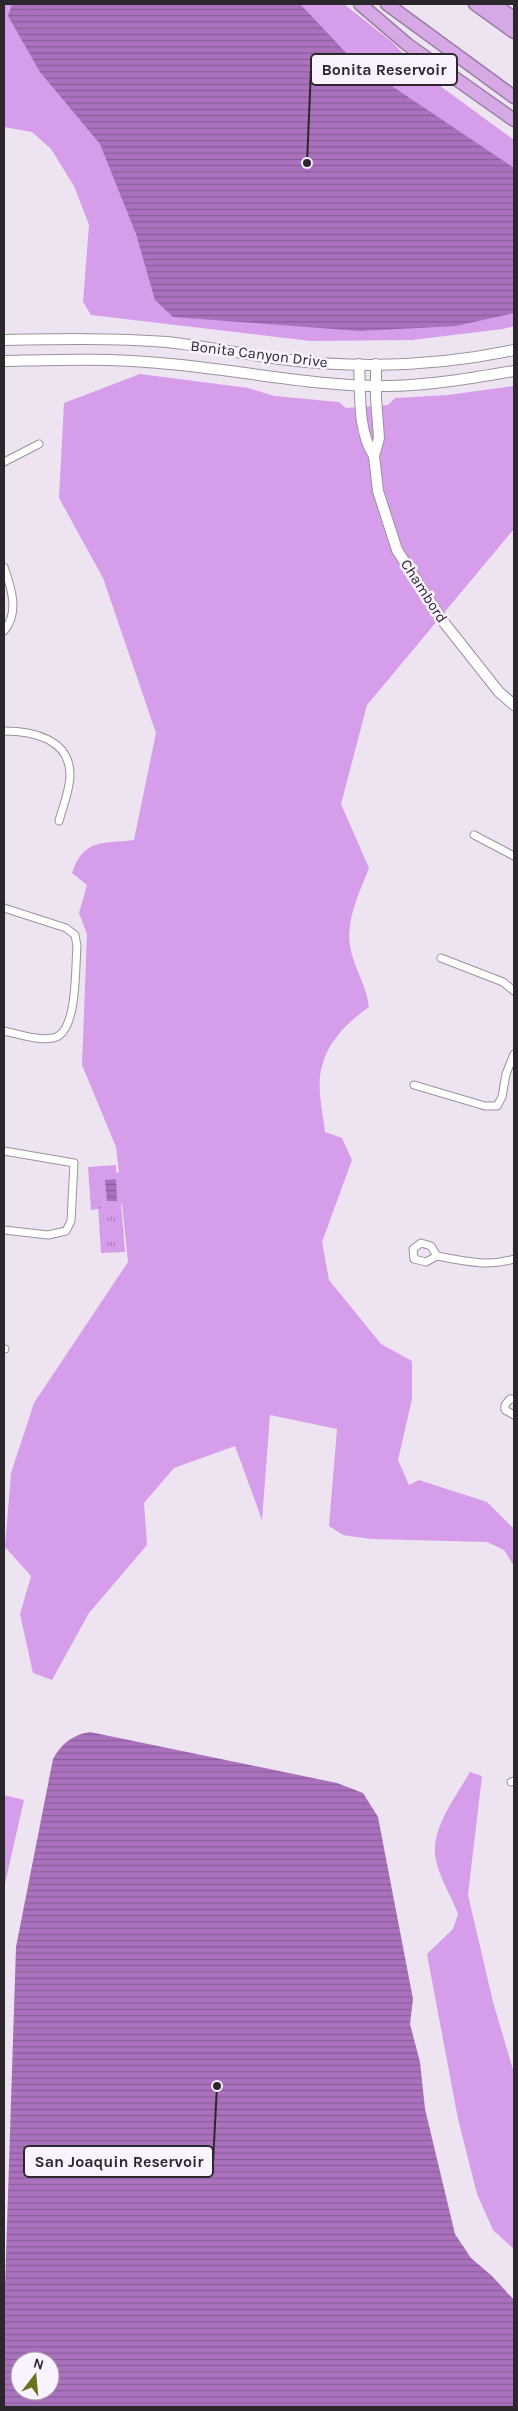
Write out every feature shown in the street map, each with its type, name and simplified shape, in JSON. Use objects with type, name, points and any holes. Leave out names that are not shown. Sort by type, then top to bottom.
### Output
[{"type":"highway","points":[[360,4],[408,46],[514,120]]},
{"type":"highway","points":[[387,4],[514,97]]},
{"type":"highway","points":[[474,4],[514,32]]},
{"type":"highway","points":[[493,4],[514,18]]},
{"type":"main road","name":"Bonita Canyon Drive","points":[[4,340],[94,339],[169,343],[288,360],[359,364],[434,363],[514,350]]},
{"type":"main road","name":"Bonita Canyon Drive","points":[[4,361],[112,360],[159,362],[278,378],[360,385],[440,382],[514,371]]},
{"type":"main road","name":"Chambord","points":[[359,364],[360,404],[365,442],[374,456]]},
{"type":"main road","name":"Chambord","points":[[376,364],[379,438],[374,456],[378,490],[397,550],[442,620],[499,692],[514,705]]},
{"type":"street","points":[[4,462],[39,444]]},
{"type":"street","points":[[4,567],[13,601],[10,621],[4,631]]},
{"type":"street","points":[[4,730],[44,737],[60,748],[66,756],[69,766],[69,783],[59,821]]},
{"type":"street","points":[[474,835],[514,856]]},
{"type":"street","points":[[4,908],[66,928],[75,935],[77,946],[71,1019],[64,1034],[54,1038],[39,1038],[4,1031]]},
{"type":"street","points":[[441,958],[503,982],[514,991]]},
{"type":"street","points":[[414,1085],[486,1106],[498,1106],[502,1097],[506,1074],[514,1054]]},
{"type":"street","points":[[4,1150],[74,1163],[71,1221],[66,1231],[48,1235],[4,1230]]},
{"type":"street","points":[[437,1256],[481,1264],[514,1259]]},
{"type":"street","points":[[514,1399],[510,1399],[505,1405],[505,1410],[509,1414],[514,1415]]},
{"type":"green space","points":[[4,4],[344,4],[392,42],[421,72],[514,140],[514,326],[412,340],[311,341],[91,315],[83,302],[89,225],[74,186],[51,149],[32,132],[4,127]]},
{"type":"green space","points":[[140,374],[248,388],[274,396],[339,402],[346,408],[388,405],[395,398],[448,395],[514,386],[514,529],[367,705],[341,804],[369,868],[351,919],[349,940],[369,1007],[340,1032],[329,1048],[320,1074],[320,1099],[325,1132],[342,1138],[352,1160],[322,1242],[329,1280],[381,1344],[412,1361],[412,1399],[398,1460],[409,1485],[419,1480],[487,1502],[514,1529],[514,1566],[504,1550],[487,1542],[371,1539],[343,1535],[329,1526],[337,1429],[270,1415],[262,1520],[235,1446],[174,1468],[144,1503],[147,1545],[89,1613],[52,1680],[33,1673],[20,1614],[31,1576],[5,1547],[11,1473],[34,1403],[128,1262],[122,1204],[98,1206],[98,1209],[91,1210],[88,1167],[116,1165],[116,1173],[119,1172],[116,1147],[82,1065],[87,934],[79,913],[87,885],[72,873],[82,854],[88,848],[103,843],[134,840],[156,733],[103,578],[59,498],[64,403]]},
{"type":"green space","points":[[121,1204],[125,1252],[101,1253],[98,1206]]},
{"type":"green space","points":[[470,1772],[482,1776],[468,1895],[493,2002],[514,2073],[514,2249],[493,2230],[477,2194],[458,2119],[427,1954],[453,1929],[458,1914],[437,1864],[436,1840],[444,1816]]},
{"type":"green space","points":[[4,1795],[24,1800],[4,1888]]},
{"type":"shaded area","points":[[12,4],[300,4],[353,60],[514,168],[514,313],[456,326],[360,331],[173,317],[155,300],[136,234],[100,144],[40,72],[8,16]]},
{"type":"shaded area","points":[[116,1179],[117,1201],[107,1201],[105,1180]]},
{"type":"shaded area","points":[[90,1732],[337,1783],[363,1793],[378,1817],[413,1999],[410,2024],[420,2062],[425,2109],[455,2234],[471,2258],[492,2276],[514,2300],[514,2407],[4,2407],[4,2318],[16,1947],[53,1759],[60,1748],[78,1735]]},
{"type":"place","name":"Bonita Reservoir","points":[[307,163]]},
{"type":"place","name":"San Joaquin Reservoir","points":[[217,2086]]}]
